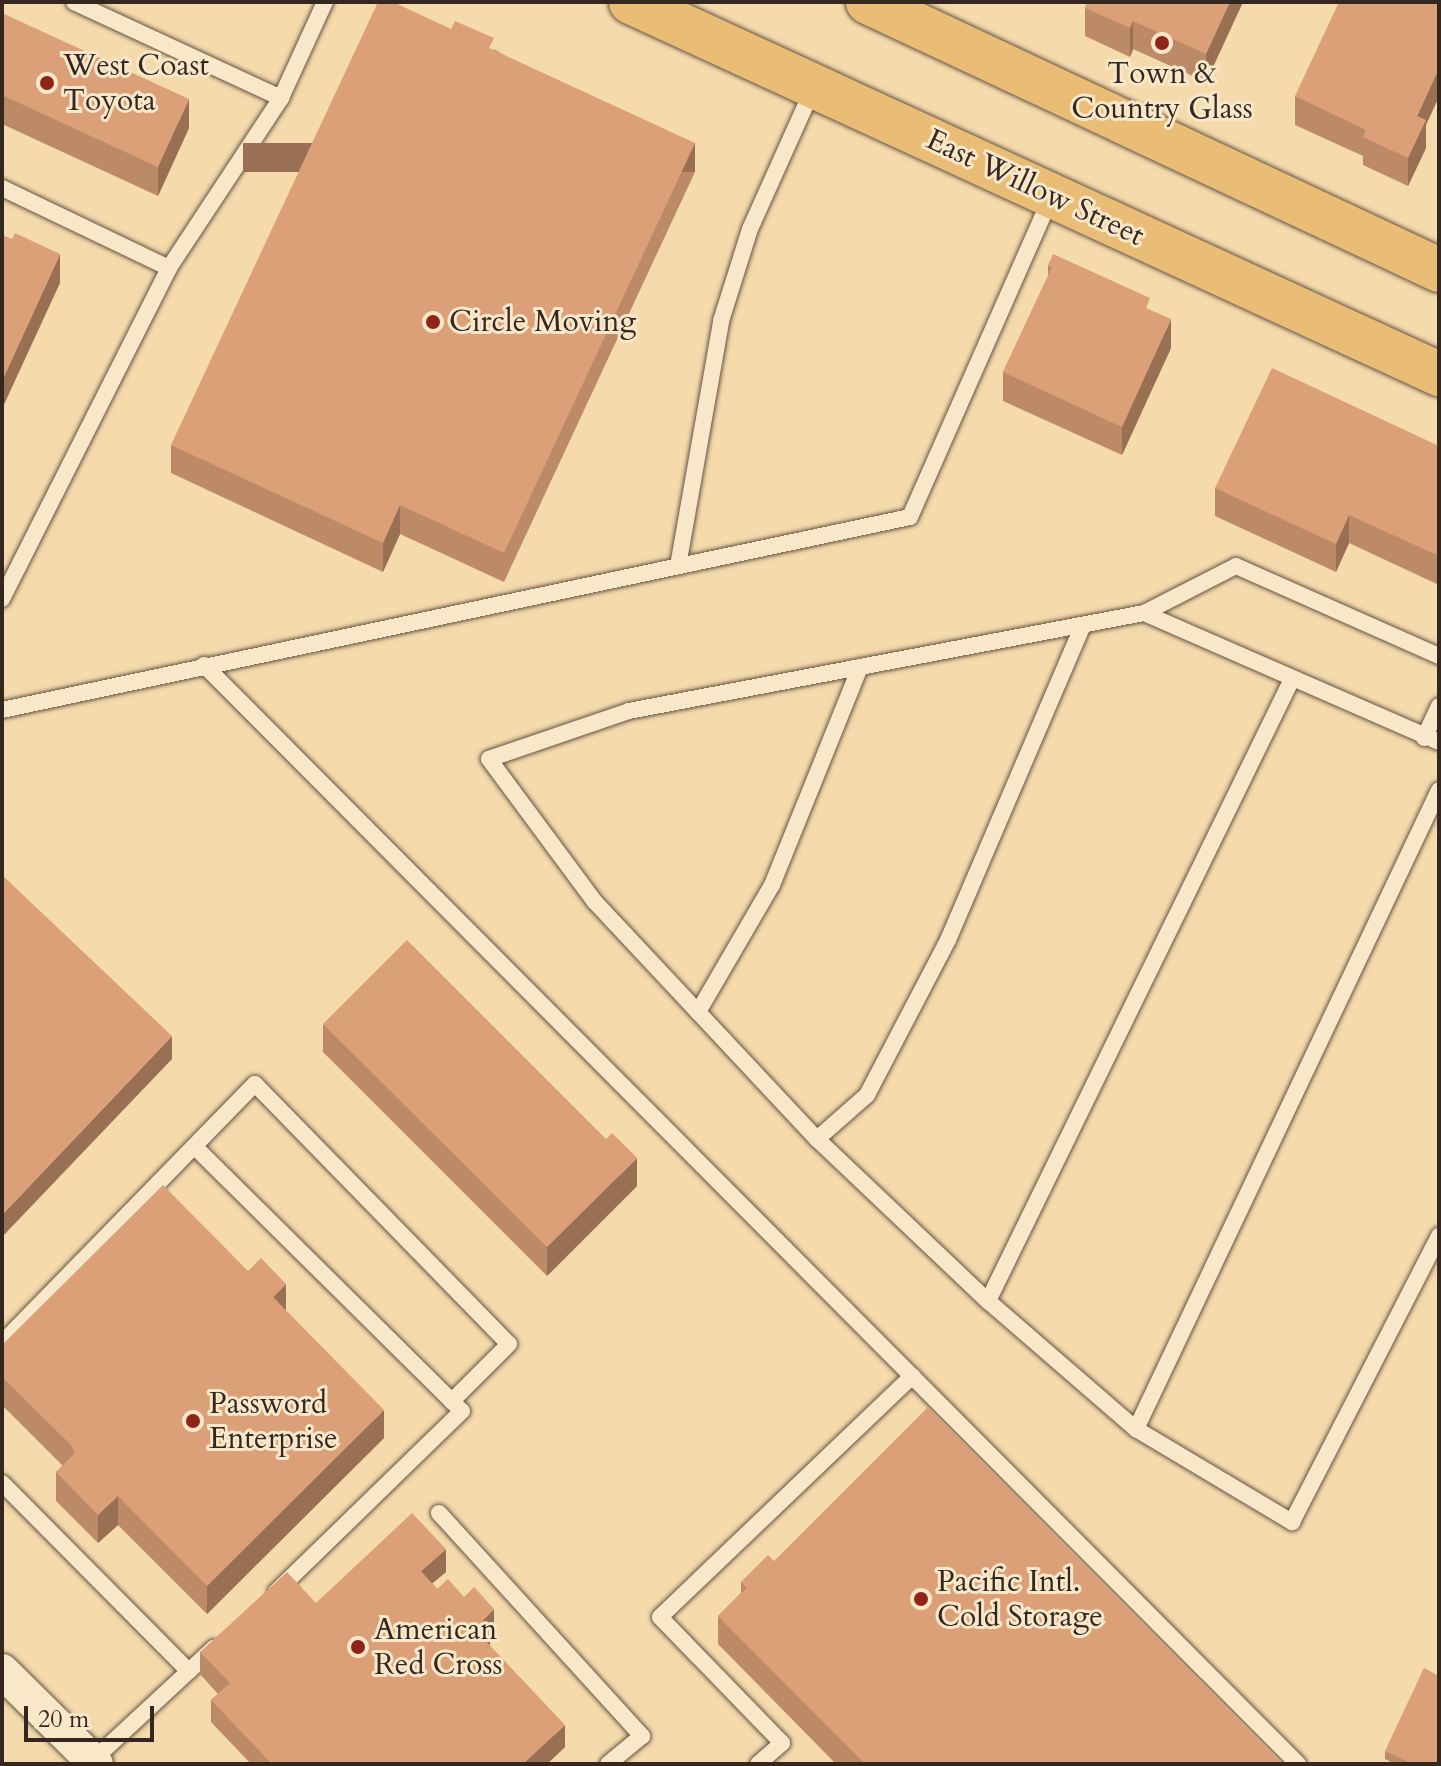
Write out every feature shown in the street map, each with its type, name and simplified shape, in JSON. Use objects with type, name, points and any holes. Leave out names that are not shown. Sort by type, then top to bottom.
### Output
[{"type":"main road","name":"East Willow Street","points":[[631,2],[1439,374]]},
{"type":"main road","points":[[868,2],[1439,270]]},
{"type":"street","points":[[2,1671],[94,1762]]},
{"type":"lane","points":[[74,2],[281,98]]},
{"type":"lane","points":[[2,599],[169,268],[281,98],[325,2]]},
{"type":"lane","points":[[678,566],[721,321],[750,229],[814,86]]},
{"type":"lane","points":[[2,188],[169,268]]},
{"type":"lane","points":[[2,710],[910,517],[1052,196]]},
{"type":"lane","points":[[1439,656],[1236,566],[1144,613],[629,711],[489,759],[595,902],[817,1139],[988,1301],[1136,1429],[1292,1522],[1439,1236]]},
{"type":"lane","points":[[1144,613],[1432,740],[1439,706]]},
{"type":"lane","points":[[817,1139],[867,1095],[948,940],[1083,625]]},
{"type":"lane","points":[[204,665],[1298,1764]]},
{"type":"lane","points":[[698,1012],[772,885],[860,667]]},
{"type":"lane","points":[[988,1301],[1292,679]]},
{"type":"lane","points":[[1136,1429],[1439,790]]},
{"type":"lane","points":[[2,1343],[196,1148],[255,1084],[509,1344],[457,1406],[264,1603]]},
{"type":"lane","points":[[196,1148],[457,1406]]},
{"type":"lane","points":[[758,1764],[782,1743],[660,1617],[912,1376]]},
{"type":"lane","points":[[2,1483],[189,1671]]},
{"type":"lane","points":[[439,1513],[642,1736],[608,1764]]},
{"type":"lane","points":[[94,1762],[232,1632]]},
{"type":"building","name":"Circle Moving","points":[[378,2],[393,2],[451,29],[455,21],[494,38],[489,48],[695,143],[504,553],[400,505],[383,543],[171,445]]},
{"type":"building","points":[[1087,2],[1230,2],[1206,54],[1133,21],[1130,28],[1085,8]]},
{"type":"building","points":[[1339,2],[1439,2],[1439,68],[1417,116],[1426,120],[1408,158],[1363,137],[1366,130],[1295,96]]},
{"type":"building","name":"West Coast Toyota","points":[[2,13],[189,99],[158,167],[2,95]]},
{"type":"building","points":[[15,233],[60,254],[2,381],[2,235],[12,239]]},
{"type":"building","points":[[1053,254],[1150,298],[1146,308],[1171,319],[1122,427],[1003,372],[1052,267],[1048,265]]},
{"type":"building","points":[[1272,368],[1439,446],[1439,556],[1349,515],[1336,544],[1215,488]]},
{"type":"building","points":[[2,875],[172,1036],[2,1215]]},
{"type":"building","points":[[407,940],[606,1139],[612,1133],[637,1158],[547,1247],[323,1024]]},
{"type":"building","name":"Password Enterprise","points":[[163,1185],[248,1271],[261,1258],[286,1284],[273,1297],[384,1410],[207,1586],[118,1496],[98,1515],[56,1472],[75,1453],[71,1445],[2,1377],[2,1345]]},
{"type":"building","name":"Pacific Intl. Cold Storage","points":[[928,1407],[1283,1764],[865,1764],[718,1616],[747,1588],[741,1582],[768,1555],[774,1561]]},
{"type":"building","name":"American Red Cross","points":[[412,1513],[446,1549],[421,1571],[437,1589],[448,1579],[464,1597],[474,1587],[494,1609],[482,1621],[490,1628],[481,1636],[565,1725],[523,1764],[272,1764],[211,1700],[230,1683],[200,1652],[287,1572],[316,1603]]},
{"type":"building","points":[[1424,1668],[1439,1676],[1439,1764],[1412,1764],[1385,1751]]},
{"type":"place","name":"Town & Country Glass","points":[[1162,43]]},
{"type":"place","name":"West Coast Toyota","points":[[47,83]]},
{"type":"place","name":"Circle Moving","points":[[433,322]]},
{"type":"place","name":"Password Enterprise","points":[[193,1421]]},
{"type":"place","name":"Pacific Intl. Cold Storage","points":[[921,1599]]},
{"type":"place","name":"American Red Cross","points":[[358,1647]]}]
